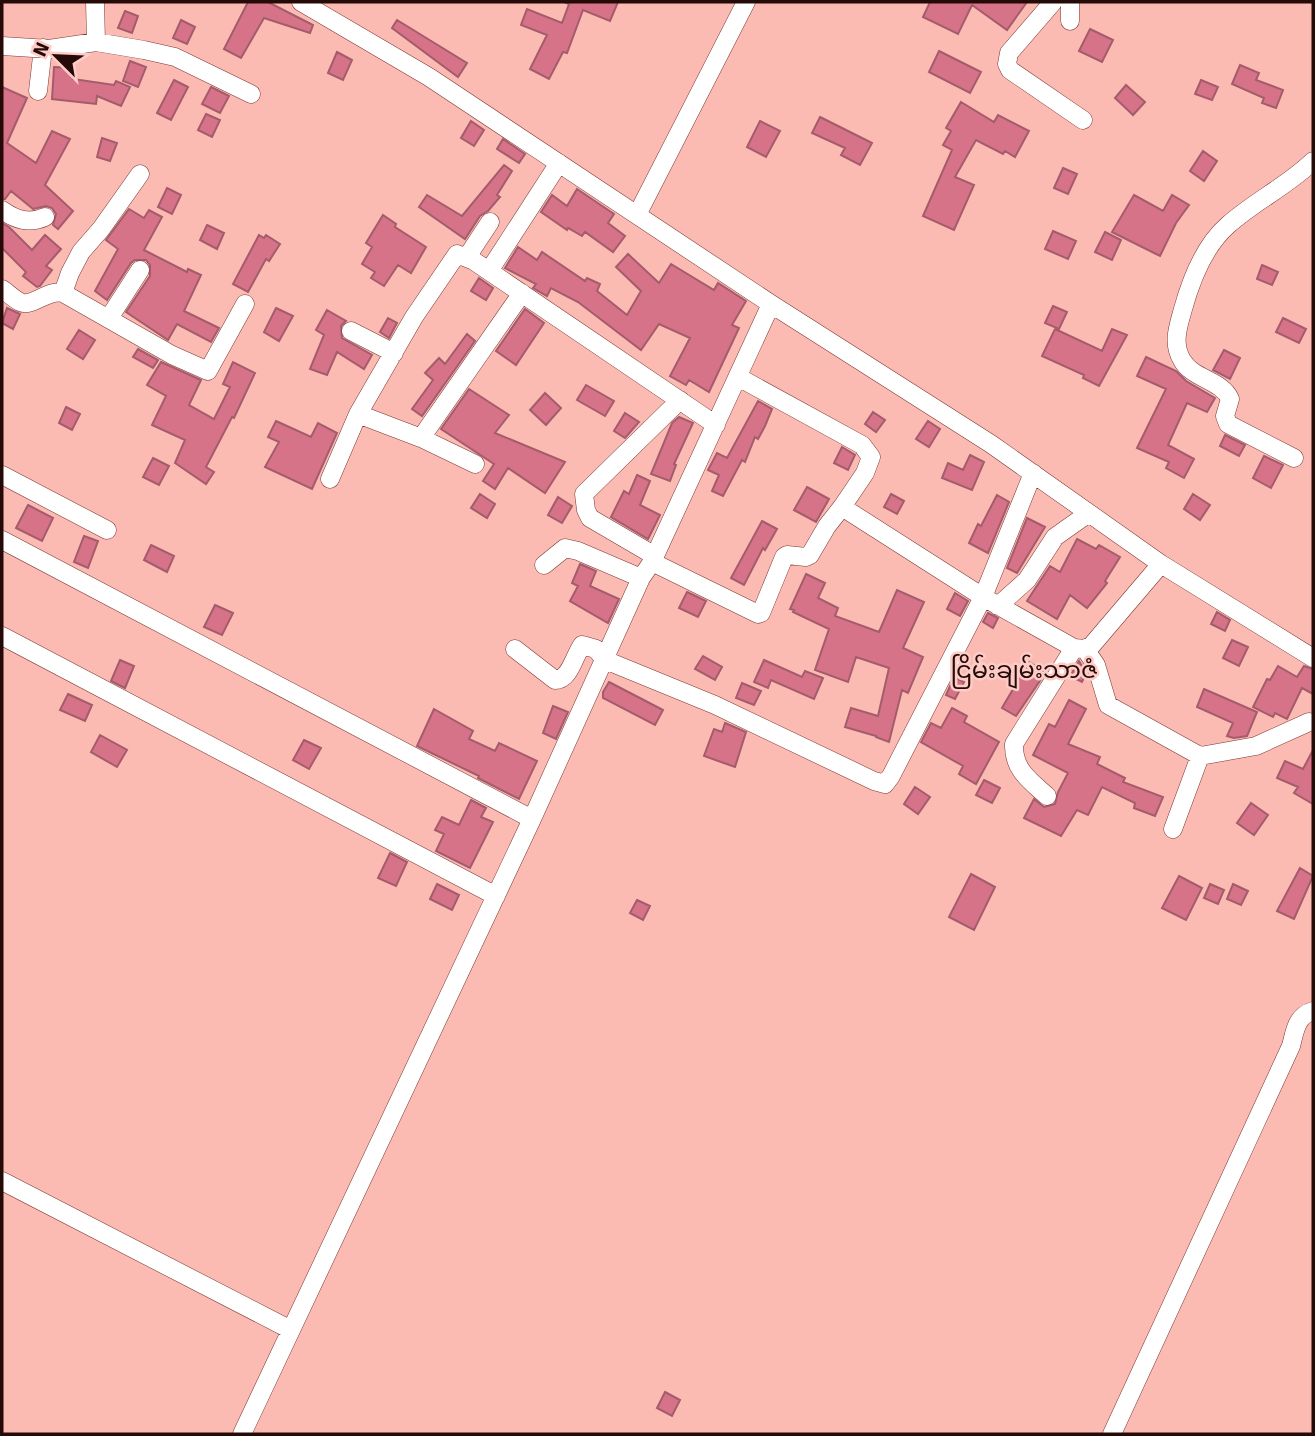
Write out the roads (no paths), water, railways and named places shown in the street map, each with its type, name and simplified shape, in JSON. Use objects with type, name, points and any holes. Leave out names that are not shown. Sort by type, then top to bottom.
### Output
[{"type":"street","points":[[95,2],[96,43]]},
{"type":"street","points":[[301,2],[429,77],[771,304],[991,444],[1161,564],[1313,658]]},
{"type":"street","points":[[637,215],[746,2]]},
{"type":"street","points":[[1053,2],[1009,53],[1007,64],[1010,70],[1083,120]]},
{"type":"street","points":[[1070,2],[1070,21]]},
{"type":"street","points":[[2,46],[43,48],[96,43],[175,57],[251,94]]},
{"type":"street","points":[[38,91],[43,48]]},
{"type":"street","points":[[1294,458],[1228,424],[1225,416],[1230,399],[1227,392],[1200,377],[1183,363],[1176,342],[1186,298],[1196,271],[1218,236],[1226,226],[1295,179],[1313,161]]},
{"type":"street","points":[[489,271],[559,163]]},
{"type":"street","points":[[63,293],[81,252],[102,229],[139,174]]},
{"type":"street","points":[[2,210],[17,220],[36,221],[45,217]]},
{"type":"street","points":[[467,257],[490,222]]},
{"type":"street","points":[[330,479],[358,414],[457,254],[489,271],[716,425]]},
{"type":"street","points":[[109,318],[140,270]]},
{"type":"street","points":[[2,289],[26,304],[54,291],[63,293],[172,355],[208,371],[245,304]]},
{"type":"street","points":[[421,438],[522,293]]},
{"type":"street","points":[[242,1434],[771,304]]},
{"type":"street","points":[[351,331],[394,353]]},
{"type":"street","points":[[680,400],[584,494],[586,510],[590,518],[653,559],[758,614],[761,613],[783,557],[810,555],[865,473],[872,457],[862,444],[738,377]]},
{"type":"street","points":[[358,414],[421,438],[475,464]]},
{"type":"street","points":[[516,649],[555,680],[560,680],[566,676],[573,657],[582,645],[596,649],[605,660],[715,705],[874,782],[885,784],[990,602],[1033,474]]},
{"type":"street","points":[[2,475],[107,530]]},
{"type":"street","points":[[842,507],[990,602],[1079,649],[1096,665],[1108,705],[1200,757],[1256,746],[1309,722]]},
{"type":"street","points":[[990,602],[1027,580],[1055,537],[1089,513]]},
{"type":"street","points":[[2,540],[532,819]]},
{"type":"street","points":[[544,565],[565,548],[641,578]]},
{"type":"street","points":[[1047,796],[1018,769],[1014,744],[1079,649],[1092,645],[1161,564]]},
{"type":"street","points":[[2,636],[496,896]]},
{"type":"street","points":[[1173,829],[1200,757]]},
{"type":"street","points":[[1112,1434],[1291,1046],[1297,1025],[1301,1017],[1313,1011]]},
{"type":"street","points":[[2,1181],[291,1330]]},
{"type":"district","name":"ငြိမ်းချမ်းသာဇံ","points":[[1024,670]]}]
